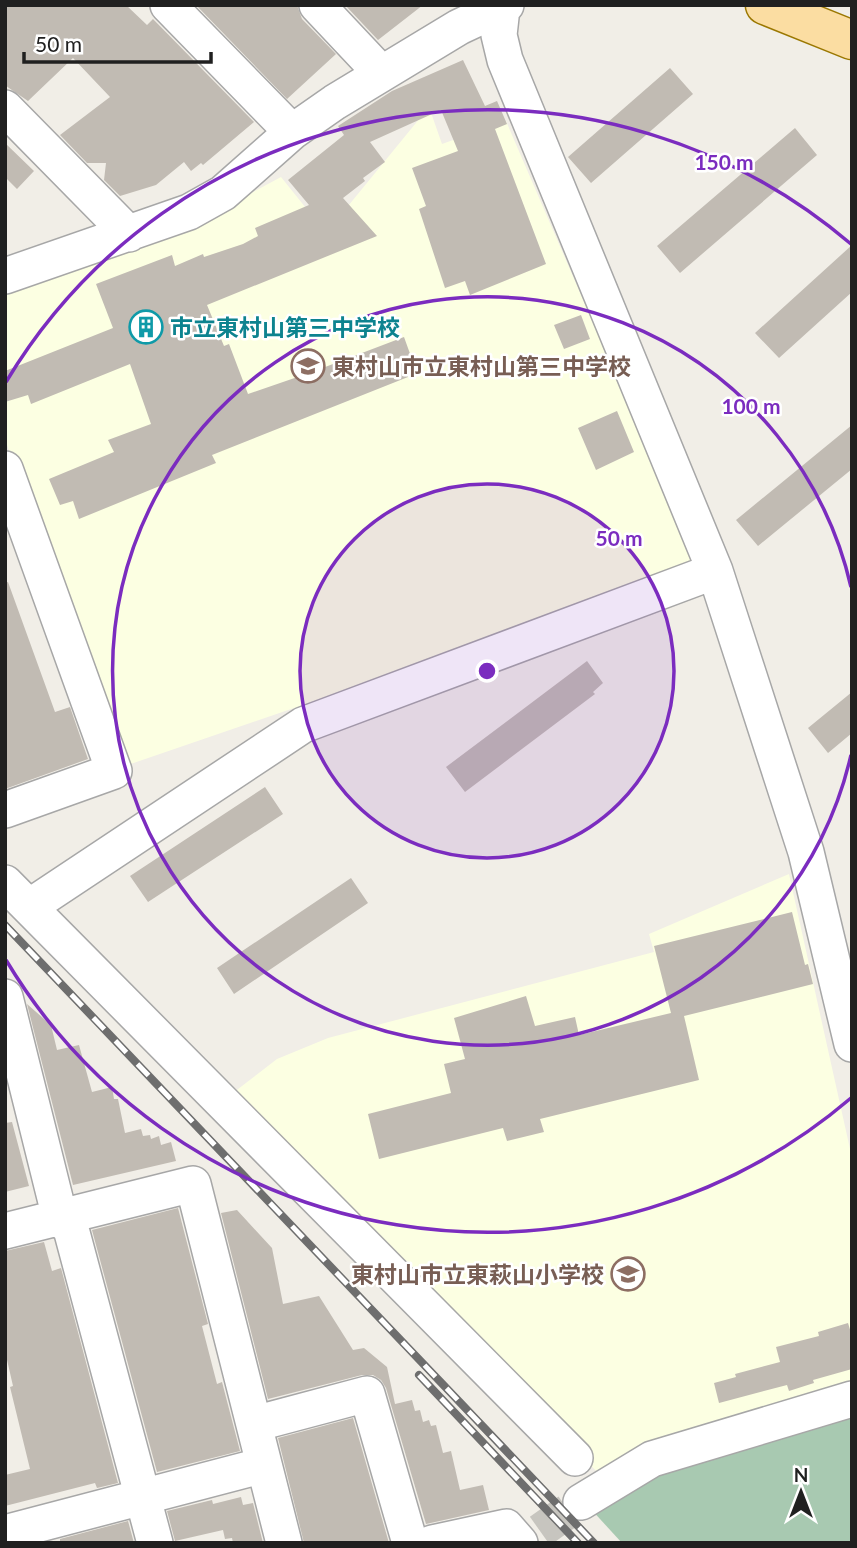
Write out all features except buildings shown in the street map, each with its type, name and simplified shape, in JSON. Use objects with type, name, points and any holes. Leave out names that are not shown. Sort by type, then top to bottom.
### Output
[{"type":"main road","points":[[765,5],[852,40]]},
{"type":"street","points":[[168,5],[292,132]]},
{"type":"street","points":[[317,5],[381,73]]},
{"type":"street","points":[[5,276],[189,212],[223,193],[292,132],[381,73],[459,27],[503,6]]},
{"type":"street","points":[[503,6],[499,34],[505,60],[715,571],[806,852],[852,1044]]},
{"type":"street","points":[[5,108],[129,234]]},
{"type":"street","points":[[5,469],[114,771],[5,810]]},
{"type":"street","points":[[29,907],[303,725],[715,571]]},
{"type":"street","points":[[5,883],[575,1458]]},
{"type":"street","points":[[5,997],[60,1218],[71,1229],[155,1543]]},
{"type":"street","points":[[5,1231],[193,1184],[284,1543]]},
{"type":"street","points":[[254,1424],[367,1394],[410,1543]]},
{"type":"street","points":[[581,1502],[652,1459],[852,1399]]},
{"type":"street","points":[[5,1533],[264,1465]]},
{"type":"street","points":[[432,1543],[506,1527],[529,1539]]},
{"type":"shaded area","name":"東村山市立東村山第三中学校","points":[[429,107],[442,144],[506,121],[699,569],[119,768],[5,439],[5,293],[183,230],[281,177],[326,233]]},
{"type":"shaded area","name":"東村山市立東萩山小学校","points":[[789,874],[852,1158],[852,1391],[605,1480],[229,1096],[277,1059],[328,1038],[654,952],[649,934]]},
{"type":"shaded area","points":[[852,1410],[852,1543],[622,1543],[589,1507],[656,1466]]},
{"type":"tunnel","points":[[540,1531],[581,1502]]},
{"type":"railway","points":[[5,925],[594,1543]]},
{"type":"railway","points":[[419,1375],[578,1543]]},
{"type":"place","name":"市立東村山第三中学校","points":[[146,327]]},
{"type":"place","name":"東村山市立東村山第三中学校","points":[[308,366]]},
{"type":"place","name":"東村山市立東萩山小学校","points":[[628,1274]]}]
